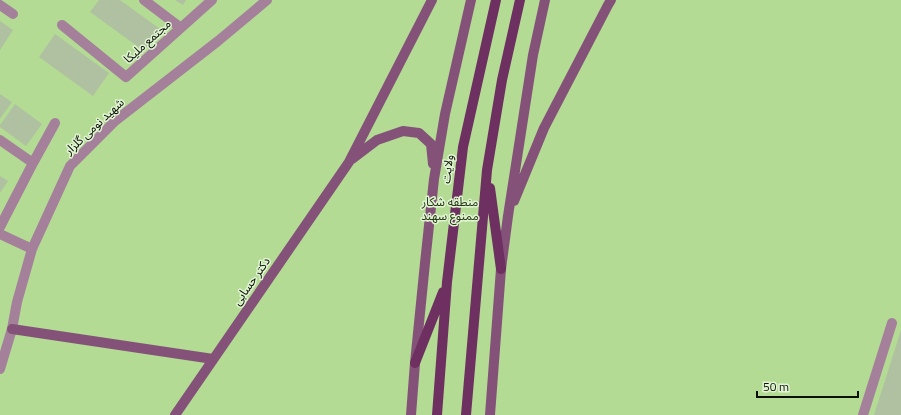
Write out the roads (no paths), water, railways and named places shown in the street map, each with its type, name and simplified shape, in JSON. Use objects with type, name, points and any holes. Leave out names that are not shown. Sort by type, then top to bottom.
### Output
[{"type":"main road","points":[[349,162],[432,0]]},
{"type":"main road","points":[[411,415],[434,179],[445,114],[471,0]]},
{"type":"main road","name":"ولایت","points":[[437,415],[447,282],[463,147],[496,0]]},
{"type":"main road","points":[[466,415],[487,170],[502,80],[520,0]]},
{"type":"main road","points":[[490,415],[501,269],[508,216],[532,55],[545,0]]},
{"type":"main road","points":[[508,216],[544,128],[611,0]]},
{"type":"main road","points":[[349,162],[377,140],[403,131],[419,133],[431,144],[434,179]]},
{"type":"main road","name":"دکتر حسابی","points":[[175,415],[349,162]]},
{"type":"main road","points":[[487,170],[501,269]]},
{"type":"main road","points":[[415,363],[447,282]]},
{"type":"main road","points":[[12,329],[213,360]]},
{"type":"main road","points":[[492,392],[493,415]]},
{"type":"street","points":[[144,0],[181,28]]},
{"type":"street","name":"مجتمع ملیکا","points":[[62,25],[126,77],[212,0]]},
{"type":"street","name":"شهید نومی گلزار","points":[[0,369],[12,329],[17,302],[32,249],[70,166],[115,121],[218,41],[267,0]]},
{"type":"street","points":[[0,5],[13,14]]},
{"type":"street","points":[[0,227],[55,123]]},
{"type":"street","points":[[0,140],[33,163]]},
{"type":"street","points":[[0,234],[32,249]]},
{"type":"street","points":[[863,415],[892,323]]},
{"type":"park label","name":"منطقه شکار ممنوع سهند","points":[[450,208]]}]
